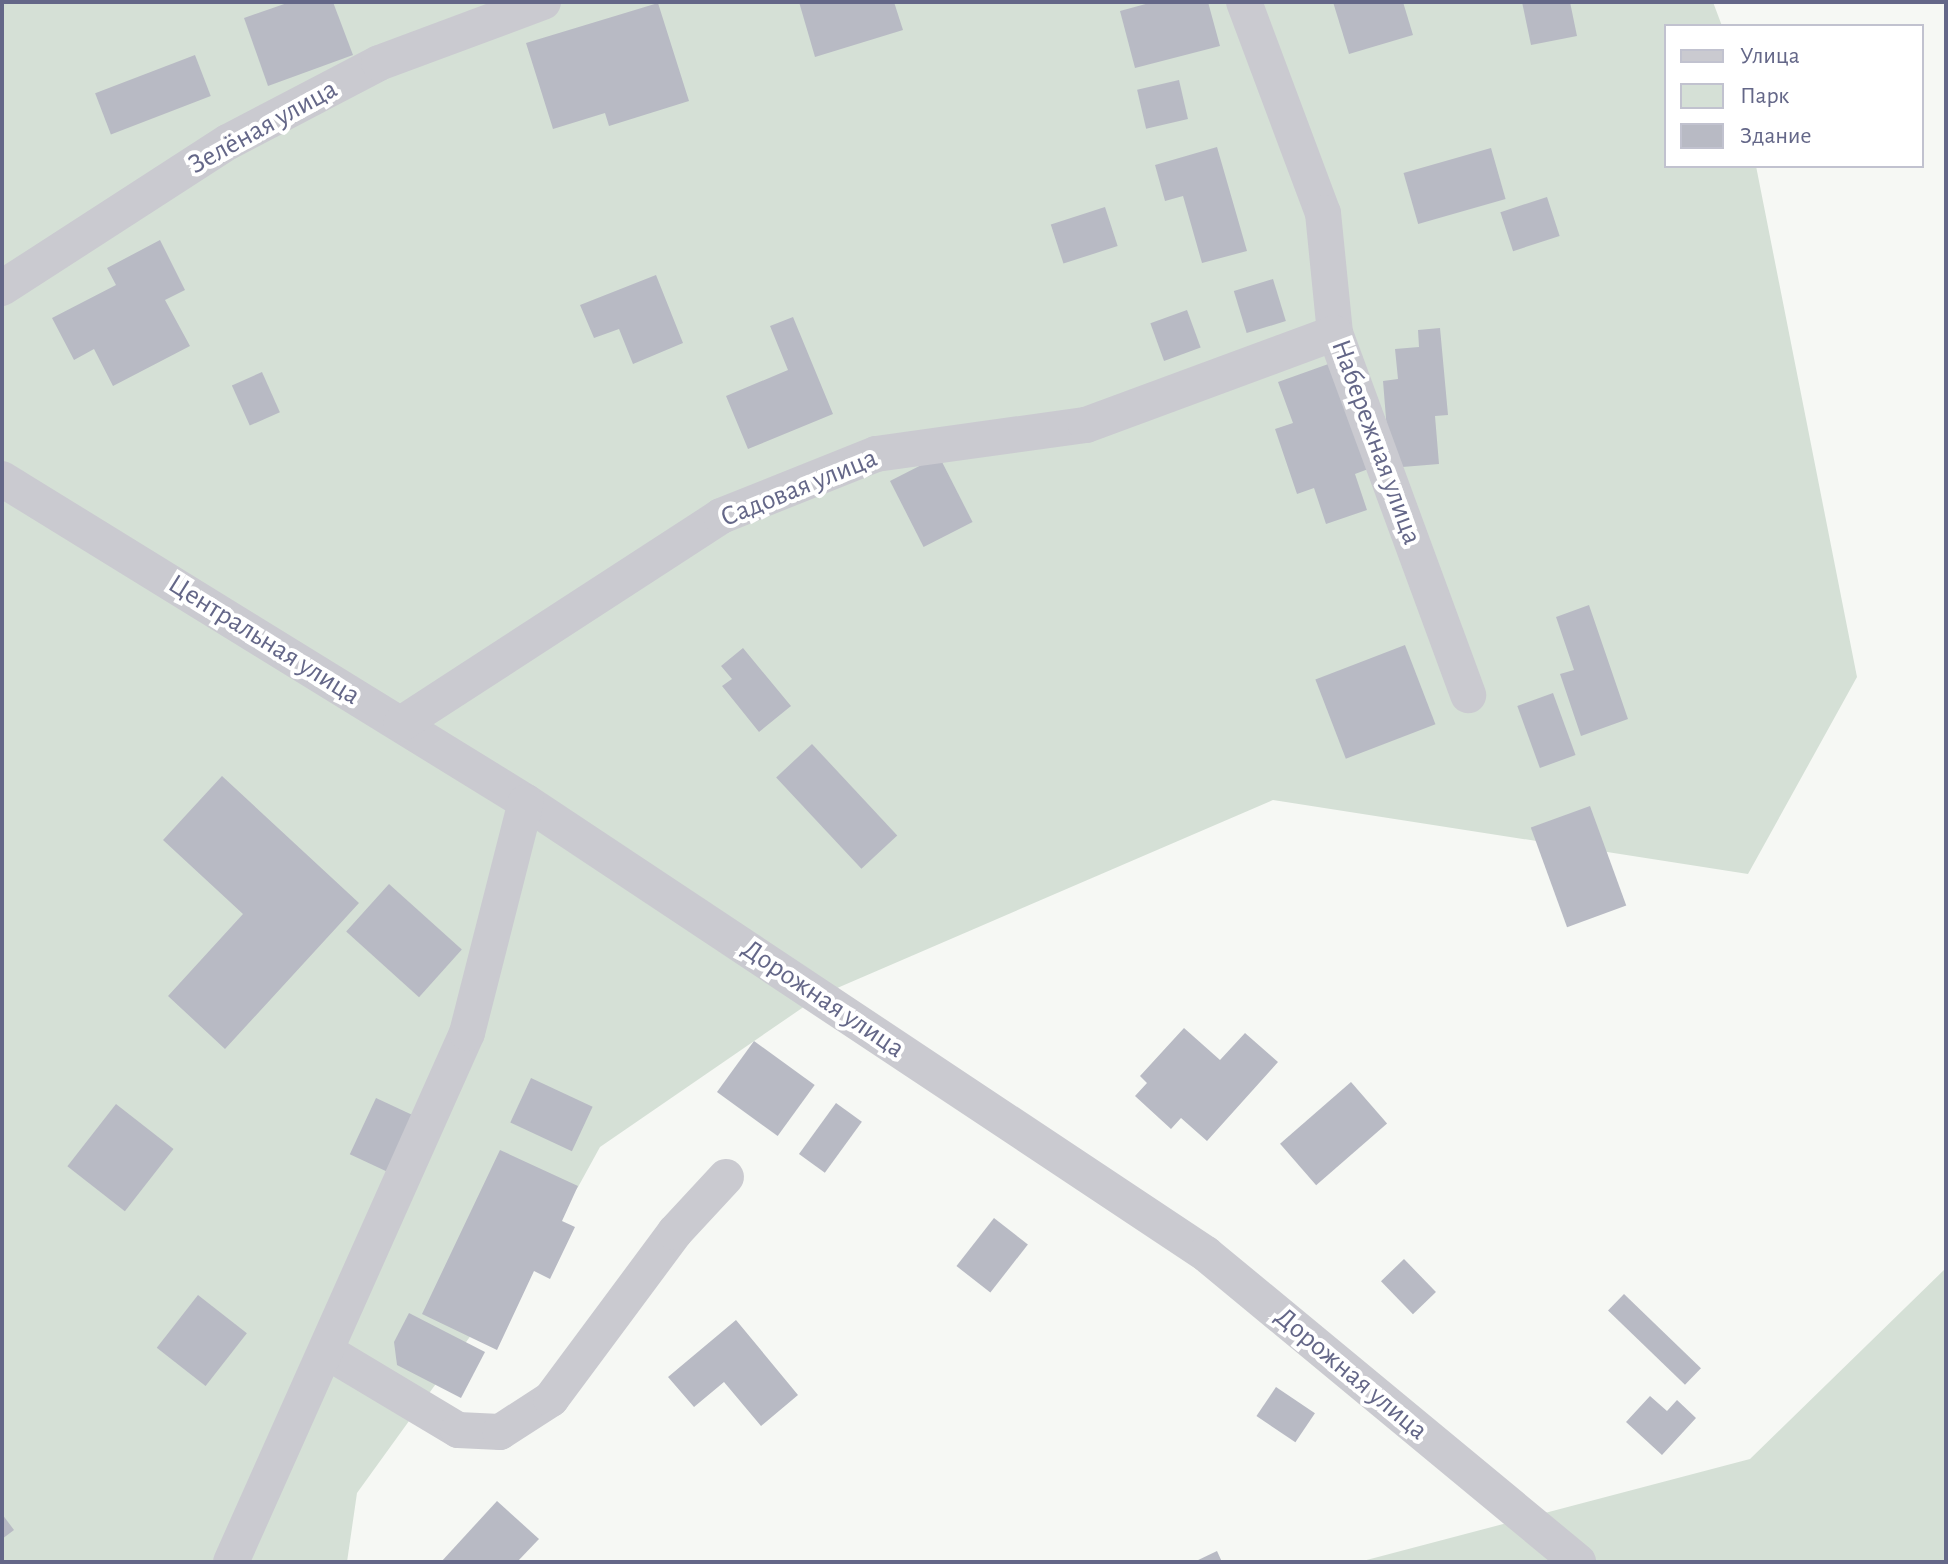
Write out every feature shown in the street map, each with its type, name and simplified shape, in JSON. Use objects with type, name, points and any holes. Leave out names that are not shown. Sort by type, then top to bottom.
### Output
[{"type":"street","name":"Зелёная улица","points":[[2,288],[242,135],[379,63],[543,2]]},
{"type":"street","name":"Набережная улица","points":[[1244,2],[1323,213],[1335,333],[1468,695]]},
{"type":"street","name":"Садовая улица","points":[[401,724],[721,516],[876,454],[1086,425],[1335,333]]},
{"type":"street","name":"Центральная улица","points":[[2,479],[526,802]]},
{"type":"street","points":[[231,1562],[467,1033],[526,802]]},
{"type":"street","name":"Дорожная улица","points":[[526,802],[1206,1254],[1578,1562]]},
{"type":"street","points":[[326,1351],[458,1430],[500,1432],[551,1399],[675,1232],[726,1177]]},
{"type":"green space","points":[[2,2],[1713,2],[1721,24],[1664,24],[1664,168],[1756,168],[1857,677],[1748,874],[1273,800],[821,995],[600,1147],[578,1187],[357,1493],[347,1562],[2,1562]]},
{"type":"green space","points":[[1946,1268],[1946,1562],[1359,1562],[1750,1459]]},
{"type":"building","points":[[290,2],[333,2],[353,55],[268,86],[244,18]]},
{"type":"building","points":[[799,2],[894,2],[903,30],[815,57]]},
{"type":"building","points":[[1153,2],[1208,2],[1220,46],[1135,68],[1120,11]]},
{"type":"building","points":[[1333,2],[1403,2],[1413,35],[1349,54]]},
{"type":"building","points":[[1522,2],[1570,2],[1577,36],[1531,45]]},
{"type":"building","points":[[658,3],[689,101],[609,126],[605,113],[553,129],[526,43]]},
{"type":"building","points":[[195,55],[211,96],[111,134],[95,93]]},
{"type":"building","points":[[1179,80],[1188,119],[1146,129],[1137,90]]},
{"type":"building","points":[[1217,147],[1247,251],[1202,263],[1183,196],[1165,201],[1155,165]]},
{"type":"building","points":[[1491,148],[1506,199],[1418,224],[1404,173]]},
{"type":"building","points":[[1547,197],[1560,236],[1513,251],[1500,212]]},
{"type":"building","points":[[1105,207],[1118,246],[1063,264],[1051,225]]},
{"type":"building","points":[[160,240],[185,290],[165,300],[190,346],[113,386],[94,349],[74,360],[52,318],[116,285],[107,268]]},
{"type":"building","points":[[656,275],[683,343],[633,364],[619,329],[594,338],[580,305]]},
{"type":"building","points":[[1273,279],[1286,321],[1247,333],[1234,291]]},
{"type":"building","points":[[1187,310],[1201,348],[1164,361],[1150,323]]},
{"type":"building","points":[[793,317],[833,414],[748,449],[726,396],[788,370],[770,326]]},
{"type":"building","points":[[1440,328],[1448,415],[1435,416],[1439,464],[1390,468],[1383,381],[1398,379],[1395,349],[1419,347],[1418,330]]},
{"type":"building","points":[[1334,362],[1371,468],[1355,474],[1367,510],[1326,524],[1314,488],[1297,494],[1275,429],[1293,423],[1278,382]]},
{"type":"building","points":[[262,372],[280,412],[250,426],[232,385]]},
{"type":"building","points":[[939,456],[973,522],[924,547],[890,481]]},
{"type":"building","points":[[1589,605],[1628,719],[1581,736],[1560,674],[1574,670],[1556,617]]},
{"type":"building","points":[[1405,645],[1435,724],[1346,759],[1315,679]]},
{"type":"building","points":[[743,648],[791,706],[759,732],[722,686],[732,679],[721,666]]},
{"type":"building","points":[[1553,693],[1576,755],[1540,768],[1517,706]]},
{"type":"building","points":[[812,744],[897,835],[861,869],[776,777]]},
{"type":"building","points":[[222,776],[359,903],[225,1049],[168,996],[243,914],[163,840]]},
{"type":"building","points":[[1590,806],[1626,906],[1567,927],[1531,828]]},
{"type":"building","points":[[389,884],[462,950],[419,997],[346,932]]},
{"type":"building","points":[[1184,1028],[1220,1060],[1245,1033],[1278,1062],[1207,1141],[1181,1118],[1171,1129],[1135,1096],[1147,1083],[1140,1076]]},
{"type":"building","points":[[754,1041],[815,1085],[778,1136],[717,1092]]},
{"type":"building","points":[[531,1078],[593,1107],[572,1151],[510,1122]]},
{"type":"building","points":[[1351,1082],[1387,1124],[1316,1185],[1280,1144]]},
{"type":"building","points":[[376,1098],[414,1116],[388,1172],[350,1154]]},
{"type":"building","points":[[836,1103],[862,1122],[825,1173],[799,1154]]},
{"type":"building","points":[[116,1104],[174,1149],[125,1211],[67,1166]]},
{"type":"building","points":[[500,1150],[578,1186],[562,1221],[575,1227],[550,1279],[534,1271],[497,1350],[422,1314]]},
{"type":"building","points":[[994,1218],[1028,1244],[990,1293],[956,1266]]},
{"type":"building","points":[[1404,1259],[1436,1292],[1413,1314],[1381,1281]]},
{"type":"building","points":[[1624,1294],[1701,1368],[1685,1385],[1608,1311]]},
{"type":"building","points":[[198,1295],[247,1333],[206,1386],[157,1348]]},
{"type":"building","points":[[409,1313],[485,1352],[461,1398],[397,1365],[394,1342]]},
{"type":"building","points":[[736,1320],[798,1395],[761,1426],[724,1382],[694,1407],[668,1377]]},
{"type":"building","points":[[1276,1387],[1315,1413],[1295,1442],[1256,1416]]},
{"type":"building","points":[[1650,1396],[1667,1411],[1677,1400],[1696,1418],[1662,1455],[1626,1422]]},
{"type":"building","points":[[497,1501],[539,1539],[517,1562],[441,1562]]},
{"type":"building","points":[[2,1514],[14,1530],[2,1539]]},
{"type":"building","points":[[1217,1551],[1222,1562],[1194,1562]]}]
